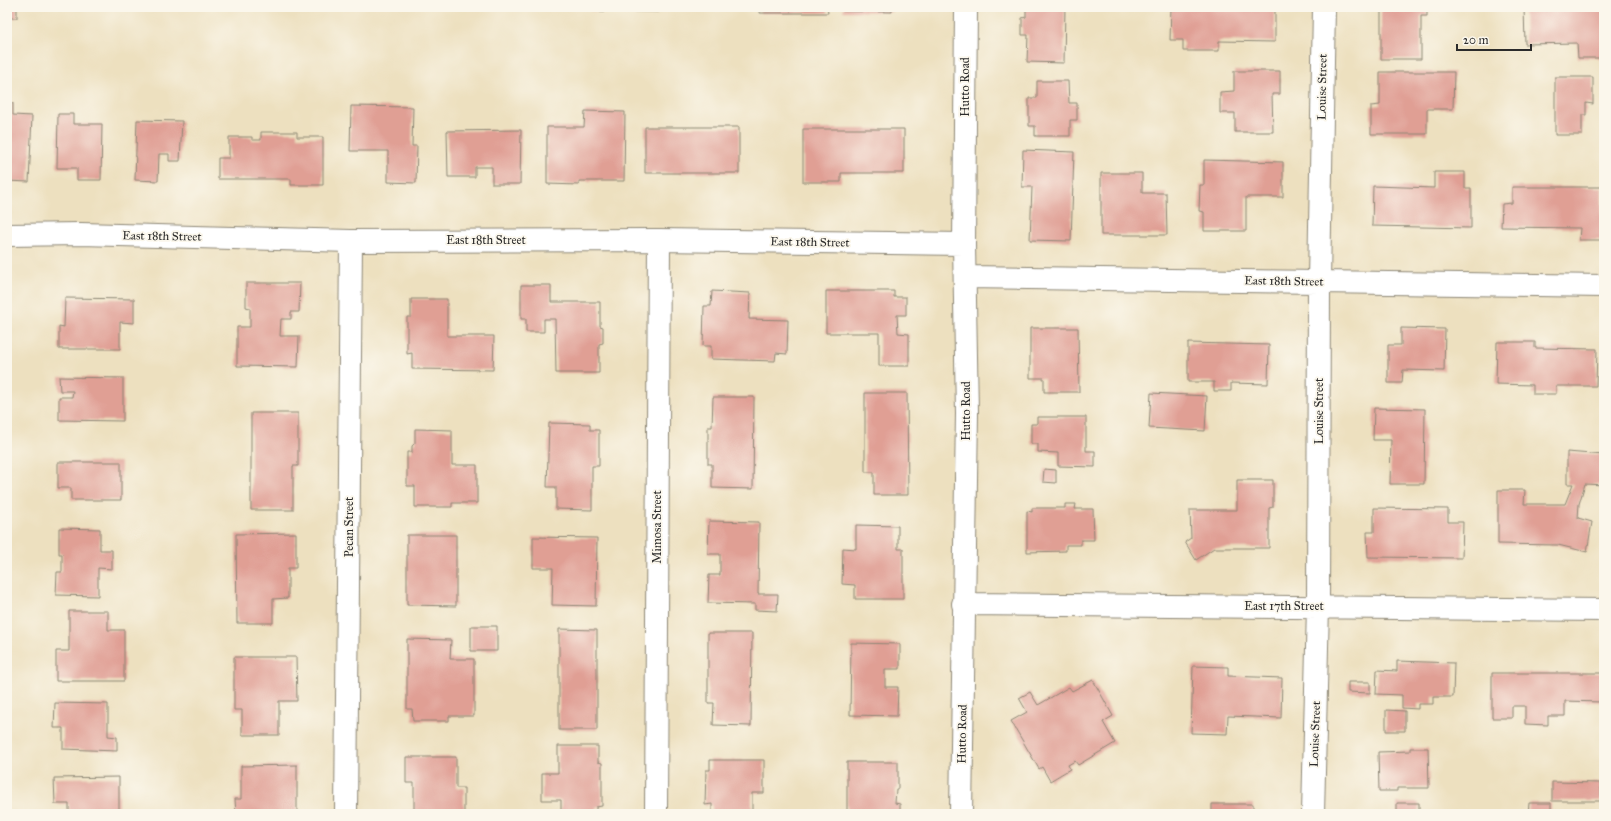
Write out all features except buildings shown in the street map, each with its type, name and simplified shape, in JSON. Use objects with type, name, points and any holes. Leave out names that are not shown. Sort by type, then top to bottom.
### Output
[{"type":"street","name":"Hutto Road","points":[[961,814],[967,413],[964,244],[966,7]]},
{"type":"street","name":"Louise Street","points":[[1313,814],[1318,606],[1319,281],[1324,7]]},
{"type":"street","name":"East 18th Street","points":[[7,235],[80,234],[351,241],[659,240],[964,244]]},
{"type":"street","name":"Mimosa Street","points":[[656,814],[659,240]]},
{"type":"street","name":"Pecan Street","points":[[346,814],[351,241]]},
{"type":"street","name":"East 18th Street","points":[[965,277],[1604,286]]},
{"type":"street","name":"East 17th Street","points":[[963,604],[1318,606],[1604,610]]}]
